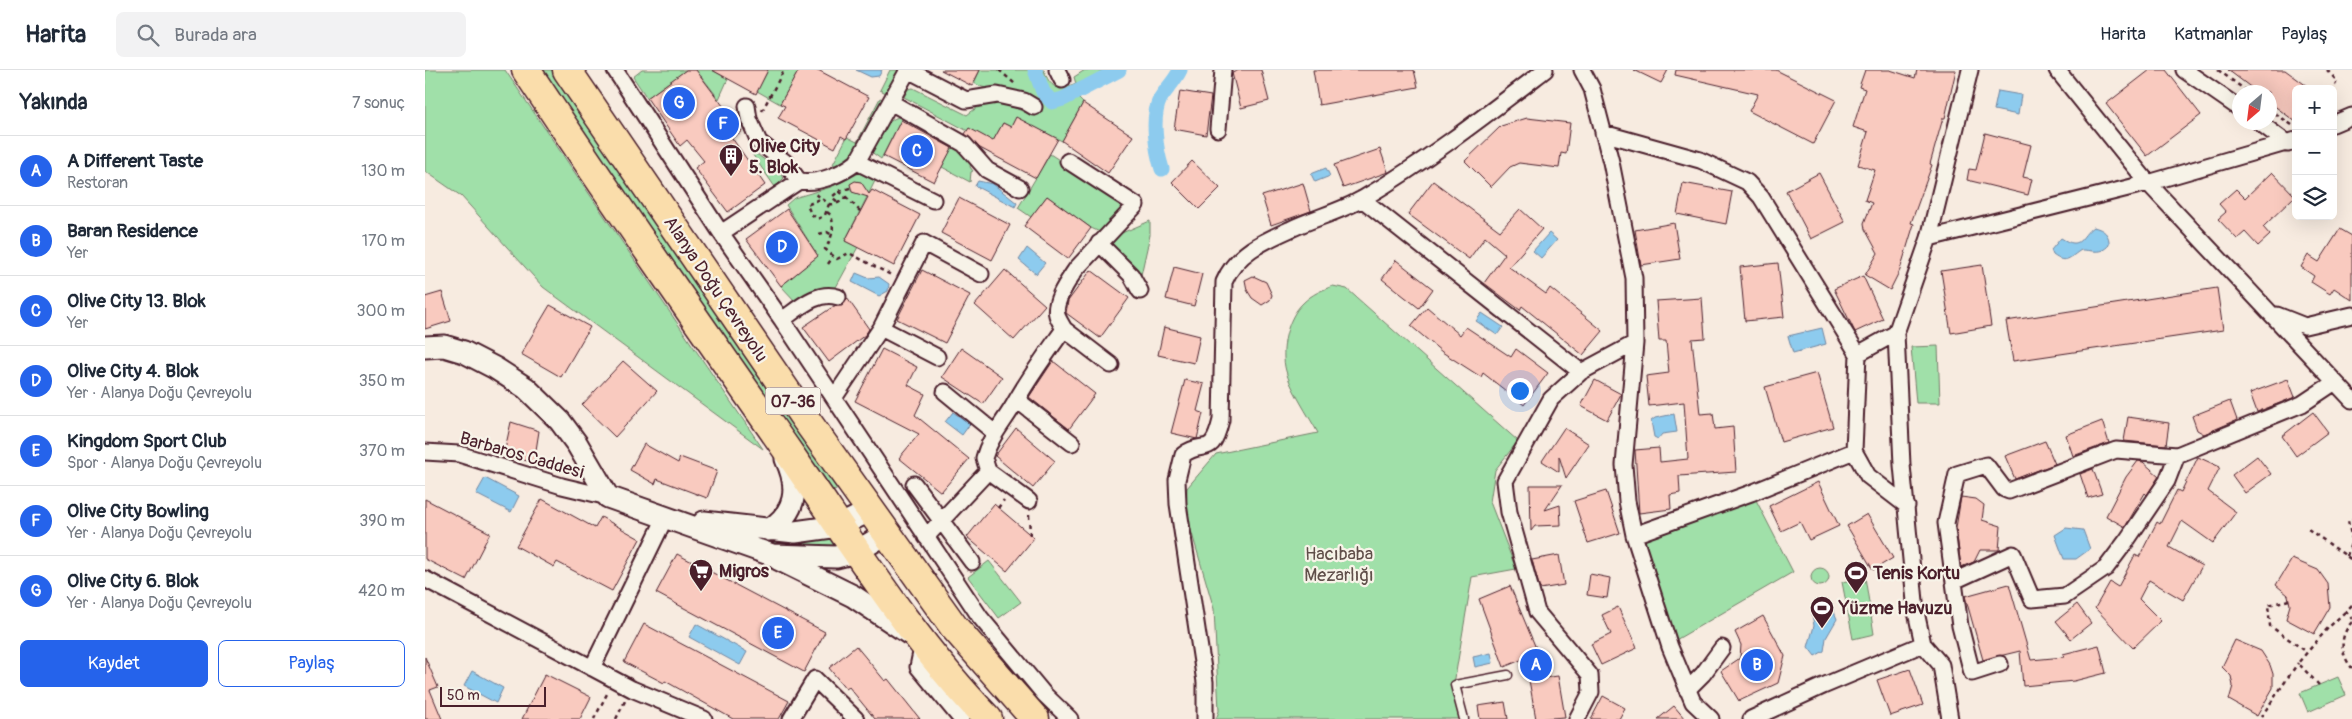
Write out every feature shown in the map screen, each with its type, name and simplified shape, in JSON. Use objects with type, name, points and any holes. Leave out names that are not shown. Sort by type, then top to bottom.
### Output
[{"type":"highway","name":"Alanya Doğu Çevreyolu","points":[[527,70],[856,552],[923,643],[988,719]]},
{"type":"highway","name":"Alanya Doğu Çevreyolu","points":[[567,70],[729,309],[887,533],[955,627],[1035,719]]},
{"type":"street","points":[[615,70],[721,233],[782,320],[980,617],[1044,694],[1070,719]]},
{"type":"street","points":[[721,233],[803,182],[845,171],[857,162],[892,103],[908,70],[967,100],[997,96],[1024,101],[1034,108]]},
{"type":"street","points":[[1219,129],[1223,70]]},
{"type":"street","points":[[1205,719],[1205,682],[1178,504],[1177,480],[1183,455],[1195,449],[1206,449],[1217,436],[1221,420],[1224,282],[1235,263],[1259,244],[1362,199],[1459,135],[1545,70]]},
{"type":"street","points":[[1582,70],[1592,89],[1634,278],[1635,344],[1624,465],[1627,501],[1634,535],[1670,647],[1693,702],[1711,719]]},
{"type":"street","points":[[1954,716],[1941,664],[1923,644],[1916,612],[1902,465],[1897,333],[1929,238],[1970,70]]},
{"type":"street","points":[[2057,70],[2148,184],[2352,400]]},
{"type":"street","points":[[2184,70],[2232,103]]},
{"type":"street","points":[[892,103],[964,144],[987,170],[1020,188]]},
{"type":"street","points":[[747,106],[759,142],[785,162],[803,182]]},
{"type":"street","points":[[2337,122],[2352,116]]},
{"type":"street","points":[[2272,130],[2292,142]]},
{"type":"street","points":[[1603,133],[1700,160],[1747,182],[1761,197],[1858,354],[1854,451],[1868,476],[1907,506]]},
{"type":"street","points":[[1929,238],[2148,184],[2292,142]]},
{"type":"street","points":[[1068,161],[1136,205],[1075,269],[1059,301],[1056,314],[1064,330],[1111,365]]},
{"type":"street","points":[[857,162],[933,200]]},
{"type":"street","points":[[1362,199],[1581,372]]},
{"type":"street","points":[[834,398],[881,328],[924,243],[981,274]]},
{"type":"street","points":[[1099,243],[1131,274],[1140,291]]},
{"type":"street","points":[[782,320],[817,297],[829,294],[838,297]]},
{"type":"street","points":[[2269,310],[2294,324],[2305,326],[2352,315]]},
{"type":"street","points":[[881,328],[937,357]]},
{"type":"street","points":[[1029,501],[988,471],[984,458],[995,433],[1017,400],[1025,383],[1064,330]]},
{"type":"street","points":[[1858,354],[1897,333]]},
{"type":"street","points":[[1577,719],[1591,692],[1590,675],[1537,612],[1509,512],[1505,481],[1551,400],[1581,372],[1635,344]]},
{"type":"street","points":[[425,347],[444,346],[464,352],[495,368],[526,388],[560,421],[608,497],[771,555],[853,596],[923,643],[918,667],[961,719]]},
{"type":"street","points":[[2000,664],[1972,673],[1960,626],[1946,523],[1957,474],[1986,465],[2004,489],[2009,491],[2116,450],[2177,455],[2302,404],[2335,382]]},
{"type":"street","points":[[945,392],[995,433]]},
{"type":"street","points":[[1017,400],[1072,443]]},
{"type":"street","points":[[769,530],[784,519],[792,503],[795,486],[788,462],[776,436]]},
{"type":"street","points":[[1634,535],[1751,493],[1854,451]]},
{"type":"street","name":"Barbaros Caddesi","points":[[425,452],[459,454],[562,486],[608,497]]},
{"type":"street","points":[[1954,581],[2013,554],[2032,599],[2065,596],[2106,568],[2167,480],[2177,455]]},
{"type":"street","points":[[926,538],[943,522],[988,471]]},
{"type":"street","points":[[913,484],[972,562]]},
{"type":"street","points":[[665,518],[795,532],[839,526],[871,510]]},
{"type":"street","points":[[592,668],[665,518]]},
{"type":"street","points":[[771,555],[836,557],[856,552],[887,533]]},
{"type":"street","points":[[425,579],[615,680],[704,719]]},
{"type":"street","points":[[1751,719],[1923,644]]},
{"type":"street","points":[[1687,690],[1703,674],[1722,648]]},
{"type":"street","points":[[791,719],[815,679],[856,719]]},
{"type":"lane","points":[[1464,719],[1455,685],[1508,675]]},
{"type":"path","points":[[753,127],[784,70]]},
{"type":"path","points":[[2218,70],[2238,85]]},
{"type":"path","points":[[2327,70],[2337,81],[2335,85]]},
{"type":"path","points":[[2277,114],[2290,124]]},
{"type":"path","points":[[803,182],[820,199],[829,204],[839,203],[845,197]]},
{"type":"path","points":[[839,203],[832,197],[839,192],[860,211]]},
{"type":"path","points":[[820,199],[809,203],[808,210],[818,219],[827,212],[829,204]]},
{"type":"path","points":[[827,212],[832,217],[832,235],[825,249],[833,257],[837,259],[849,254],[903,282]]},
{"type":"path","points":[[819,234],[827,232],[832,235]]},
{"type":"path","points":[[828,264],[833,257]]},
{"type":"path","points":[[1029,501],[1030,535]]},
{"type":"path","points":[[2347,556],[2352,540],[2348,521],[2352,520]]},
{"type":"path","points":[[2309,529],[2352,560]]},
{"type":"path","points":[[2289,600],[2268,605],[2270,626],[2307,652]]},
{"type":"path","points":[[2261,717],[2298,663],[2352,605]]},
{"type":"path","points":[[2346,612],[2352,620],[2345,632],[2342,647],[2345,658],[2352,668]]},
{"type":"path","points":[[2298,663],[2319,685]]},
{"type":"path","points":[[594,719],[615,680]]},
{"type":"path","points":[[616,719],[632,688]]},
{"type":"green space","points":[[425,70],[505,70],[763,449],[543,287],[461,196],[425,171]]},
{"type":"green space","points":[[541,70],[552,70],[838,489],[832,492],[754,382]]},
{"type":"green space","points":[[642,70],[712,70],[728,79],[719,99],[701,76],[693,80],[685,71],[647,98],[633,77]]},
{"type":"green space","points":[[768,70],[799,70],[780,104],[757,91]]},
{"type":"green space","points":[[890,70],[900,70],[889,92],[886,93],[880,90]]},
{"type":"green space","points":[[980,70],[1031,70],[1036,89],[1051,104],[1077,97],[1083,103],[1062,141],[1016,118],[1011,127],[1003,123],[988,150],[979,137],[904,97],[908,89],[913,88],[967,115],[977,108],[993,103],[1009,106],[1036,116],[1041,106],[1028,95],[983,87],[974,83]]},
{"type":"green space","points":[[1039,70],[1044,70],[1049,81],[1055,87],[1064,88],[1076,84],[1074,77],[1085,70],[1112,70],[1066,95],[1052,99],[1045,91]]},
{"type":"green space","points":[[880,98],[883,99],[854,153],[840,168],[833,164],[847,137],[857,142]]},
{"type":"green space","points":[[900,117],[901,120],[881,159],[870,151],[890,121]]},
{"type":"green space","points":[[952,147],[961,150],[971,162],[970,167],[973,171],[971,172],[970,182],[942,167]]},
{"type":"green space","points":[[748,148],[776,168],[784,178],[775,187]]},
{"type":"green space","points":[[1050,154],[1128,205],[1102,233],[1091,228],[1047,196],[1031,217],[1018,208]]},
{"type":"green space","points":[[859,173],[875,181],[845,241],[858,247],[835,289],[796,302],[781,286],[818,256],[786,205],[794,198],[831,187]]},
{"type":"green space","points":[[1150,221],[1150,235],[1139,284],[1110,248],[1117,235]]},
{"type":"green space","name":"Hacıbaba Mezarlığı","points":[[1333,286],[1347,289],[1518,441],[1495,470],[1490,502],[1516,569],[1472,577],[1453,690],[1460,719],[1216,719],[1219,711],[1214,609],[1186,513],[1187,488],[1216,454],[1318,433],[1288,377],[1284,363],[1285,344],[1289,326],[1297,309],[1306,300]]},
{"type":"green space","points":[[1938,346],[1940,403],[1916,403],[1911,347]]},
{"type":"green space","points":[[1756,500],[1793,572],[1674,641],[1641,538]]},
{"type":"green space","points":[[711,528],[831,537],[836,548],[790,549]]},
{"type":"green space","points":[[989,561],[1021,602],[999,618],[968,577]]},
{"type":"green space","points":[[1820,568],[1826,571],[1829,577],[1826,583],[1820,586],[1814,583],[1811,577],[1814,571]]},
{"type":"green space","points":[[1865,577],[1874,634],[1853,639],[1842,582]]},
{"type":"green space","points":[[2338,677],[2346,695],[2308,712],[2300,693]]},
{"type":"water","points":[[856,70],[882,70],[879,76],[871,77]]},
{"type":"water","points":[[1998,91],[2021,95],[2018,115],[1994,110]]},
{"type":"water","points":[[1326,168],[1330,176],[1315,182],[1311,174]]},
{"type":"water","points":[[978,181],[993,184],[1017,203],[1015,207],[975,186]]},
{"type":"water","points":[[2093,227],[2100,229],[2107,235],[2109,245],[2106,248],[2096,251],[2081,250],[2065,260],[2053,255],[2051,250],[2061,238],[2068,242],[2077,243]]},
{"type":"water","points":[[1549,233],[1557,240],[1541,258],[1533,251]]},
{"type":"water","points":[[1027,248],[1045,263],[1036,274],[1019,260]]},
{"type":"water","points":[[856,273],[868,278],[879,277],[889,284],[888,291],[879,296],[852,282]]},
{"type":"water","points":[[1482,313],[1503,327],[1497,335],[1476,321]]},
{"type":"water","points":[[1822,328],[1826,344],[1793,353],[1788,336]]},
{"type":"water","points":[[953,412],[970,424],[962,435],[945,422]]},
{"type":"water","points":[[1674,414],[1677,432],[1662,434],[1658,439],[1654,437],[1651,421],[1655,418]]},
{"type":"water","points":[[485,478],[519,496],[511,512],[476,494]]},
{"type":"water","points":[[2066,528],[2083,530],[2090,549],[2076,559],[2064,559],[2055,535]]},
{"type":"water","name":"Yüzme Havuzu","points":[[1823,604],[1832,607],[1837,619],[1826,638],[1824,651],[1815,656],[1808,647],[1814,626],[1812,613],[1816,607]]},
{"type":"water","points":[[696,624],[747,652],[740,665],[689,637]]},
{"type":"water","points":[[1491,653],[1493,663],[1475,667],[1473,657]]},
{"type":"water","points":[[472,671],[503,688],[496,703],[464,686]]},
{"type":"building","points":[[686,70],[696,70],[742,131],[732,138],[765,185],[728,212],[695,168],[704,161],[687,140],[680,146],[647,98]]},
{"type":"building","points":[[712,70],[768,70],[756,94]]},
{"type":"building","points":[[799,70],[818,70],[869,97],[846,139],[841,136],[835,148],[778,118],[785,106],[780,104]]},
{"type":"building","points":[[941,70],[980,70],[972,86]]},
{"type":"building","points":[[1239,70],[1261,70],[1269,101],[1241,108],[1232,73]]},
{"type":"building","points":[[1313,70],[1414,70],[1418,87],[1319,105]]},
{"type":"building","points":[[1634,70],[1668,70],[1661,83]]},
{"type":"building","points":[[1676,70],[1776,70],[1836,100],[1813,144],[1749,111],[1758,94],[1675,75]]},
{"type":"building","points":[[1865,70],[1890,70],[1915,78],[1917,70],[1956,70],[1945,118],[1943,118],[1930,164],[1932,165],[1911,223],[1914,224],[1900,270],[1890,290],[1865,275],[1878,253],[1865,229],[1864,223],[1872,203],[1865,200],[1875,170],[1858,165],[1868,132],[1853,127],[1865,89],[1859,87]]},
{"type":"building","points":[[2150,70],[2166,70],[2201,115],[2147,156],[2106,104]]},
{"type":"building","points":[[2228,70],[2285,70],[2306,85],[2292,85],[2292,119],[2277,108],[2277,85],[2248,85]]},
{"type":"building","points":[[1180,91],[1211,96],[1206,135],[1174,129]]},
{"type":"building","points":[[1083,103],[1133,136],[1108,173],[1062,141]]},
{"type":"building","points":[[1016,117],[1058,139],[1036,178],[980,148],[965,134],[969,128],[993,141],[1003,123],[1011,127]]},
{"type":"building","points":[[1527,118],[1570,123],[1566,154],[1561,153],[1559,168],[1519,163],[1510,167],[1491,187],[1465,161],[1501,126]]},
{"type":"building","points":[[901,120],[952,148],[934,182],[883,156]]},
{"type":"building","points":[[1985,133],[2031,145],[2023,177],[2032,179],[2028,195],[1967,180],[1969,169],[1976,170]]},
{"type":"building","points":[[1380,149],[1388,172],[1343,188],[1334,165]]},
{"type":"building","points":[[1192,161],[1220,188],[1199,209],[1172,182]]},
{"type":"building","points":[[2272,172],[2292,193],[2292,199],[2263,227],[2270,235],[2258,246],[2245,232],[2237,239],[2218,219],[2226,212],[2219,204],[2236,189],[2245,198]]},
{"type":"building","points":[[1819,173],[1845,222],[1811,239],[1786,191]]},
{"type":"building","points":[[855,181],[861,182],[869,194],[872,190],[920,215],[894,266],[845,241],[868,197],[852,192],[850,184]]},
{"type":"building","points":[[1433,181],[1500,231],[1520,209],[1542,229],[1509,267],[1546,294],[1550,288],[1603,331],[1583,355],[1522,306],[1520,310],[1484,283],[1505,254],[1485,237],[1469,259],[1408,214]]},
{"type":"building","points":[[1303,183],[1311,211],[1271,225],[1262,196]]},
{"type":"building","points":[[1683,183],[1732,192],[1726,224],[1677,214]]},
{"type":"building","points":[[1047,196],[1091,228],[1068,259],[1024,226]]},
{"type":"building","points":[[959,198],[1010,225],[992,260],[941,233]]},
{"type":"building","points":[[787,209],[818,256],[781,286],[746,239]]},
{"type":"building","points":[[1674,223],[1680,259],[1641,265],[1635,230]]},
{"type":"building","points":[[2340,229],[2352,236],[2352,300],[2334,288],[2330,294],[2311,282],[2314,276],[2301,267],[2308,255],[2319,262]]},
{"type":"building","points":[[1396,260],[1433,289],[1419,308],[1382,279]]},
{"type":"building","points":[[1778,263],[1784,317],[1745,321],[1740,267]]},
{"type":"building","points":[[1982,265],[1991,326],[1951,333],[1941,271]]},
{"type":"building","points":[[1174,267],[1202,274],[1194,306],[1166,299]]},
{"type":"building","points":[[922,270],[970,295],[945,343],[897,319]]},
{"type":"building","points":[[1005,270],[1045,305],[1014,340],[975,305]]},
{"type":"building","points":[[1091,270],[1129,298],[1100,338],[1066,313],[1068,301]]},
{"type":"building","points":[[1253,276],[1266,282],[1272,295],[1270,300],[1262,305],[1252,298],[1247,290],[1245,280]]},
{"type":"building","points":[[1863,276],[1883,319],[1855,332],[1834,289]]},
{"type":"building","points":[[2217,288],[2223,330],[2013,361],[2006,321]]},
{"type":"building","points":[[442,292],[451,321],[425,329],[425,297]]},
{"type":"building","points":[[847,298],[869,329],[865,335],[829,362],[803,327],[834,306],[842,306]]},
{"type":"building","points":[[1702,298],[1705,338],[1692,339],[1700,414],[1713,413],[1715,429],[1733,427],[1736,472],[1679,476],[1680,493],[1670,495],[1671,509],[1639,513],[1635,450],[1659,448],[1660,462],[1688,459],[1684,402],[1649,406],[1646,376],[1669,373],[1666,341],[1659,341],[1656,301]]},
{"type":"building","points":[[550,305],[590,327],[561,377],[521,354]]},
{"type":"building","points":[[1427,307],[1460,335],[1466,327],[1511,357],[1516,349],[1548,373],[1524,405],[1483,373],[1481,377],[1442,352],[1411,326]]},
{"type":"building","points":[[1164,327],[1200,336],[1194,363],[1158,355]]},
{"type":"building","points":[[961,348],[1002,377],[983,404],[942,377]]},
{"type":"building","points":[[882,349],[917,367],[908,385],[925,394],[915,415],[969,459],[941,492],[899,458],[919,434],[855,401]]},
{"type":"building","points":[[623,361],[657,391],[615,437],[582,405]]},
{"type":"building","points":[[1053,361],[1095,394],[1069,429],[1029,397]]},
{"type":"building","points":[[1817,373],[1833,427],[1781,442],[1765,387]]},
{"type":"building","points":[[2288,379],[2295,397],[2257,412],[2250,393]]},
{"type":"building","points":[[1185,380],[1204,384],[1197,411],[1203,413],[1197,439],[1171,433]]},
{"type":"building","points":[[1595,380],[1621,394],[1607,420],[1581,406]]},
{"type":"building","points":[[2230,401],[2237,420],[2204,434],[2197,430],[2192,416]]},
{"type":"building","points":[[2313,412],[2328,432],[2296,456],[2282,436]]},
{"type":"building","points":[[2128,417],[2169,423],[2166,445],[2124,441]]},
{"type":"building","points":[[2102,421],[2109,443],[2073,456],[2066,435]]},
{"type":"building","points":[[511,422],[539,431],[534,463],[504,454]]},
{"type":"building","points":[[1016,428],[1055,461],[1033,488],[995,456]]},
{"type":"building","points":[[1564,428],[1589,444],[1566,478],[1559,456],[1559,472],[1542,461]]},
{"type":"building","points":[[2045,441],[2055,464],[2015,479],[2005,456]]},
{"type":"building","points":[[644,444],[678,463],[680,457],[717,471],[707,498],[657,479],[655,484],[630,470]]},
{"type":"building","points":[[2257,456],[2271,474],[2245,493],[2232,475]]},
{"type":"building","points":[[2198,457],[2220,467],[2208,491],[2236,512],[2213,543],[2182,521],[2169,547],[2202,566],[2183,600],[2149,580],[2139,599],[2161,621],[2133,648],[2095,608],[2110,582],[2118,587],[2135,555],[2139,557],[2157,522],[2160,524],[2177,490],[2181,492]]},
{"type":"building","points":[[2138,461],[2143,462],[2159,476],[2147,495],[2145,493],[2125,527],[2106,516],[2126,477]]},
{"type":"building","points":[[2093,469],[2102,494],[2088,498],[2080,474]]},
{"type":"building","points":[[1818,482],[1839,526],[1809,540],[1800,522],[1781,531],[1769,506]]},
{"type":"building","points":[[1530,485],[1562,485],[1545,510],[1560,505],[1561,525],[1535,526],[1531,531]]},
{"type":"building","points":[[1606,491],[1620,533],[1588,543],[1574,501]]},
{"type":"building","points":[[1961,497],[1976,499],[1984,505],[1982,520],[2001,526],[1999,550],[1980,550],[1974,562],[1961,567],[1956,528]]},
{"type":"building","points":[[425,499],[490,533],[466,580],[425,559]]},
{"type":"building","points":[[542,499],[595,528],[601,517],[640,539],[612,591],[557,562],[554,567],[516,546]]},
{"type":"building","points":[[994,504],[1034,538],[1007,571],[967,537]]},
{"type":"building","points":[[1867,514],[1893,558],[1873,570],[1847,526]]},
{"type":"building","points":[[677,554],[825,632],[804,672],[656,593]]},
{"type":"building","points":[[1559,555],[1564,585],[1540,589],[1532,560]]},
{"type":"building","points":[[2292,559],[2318,570],[2328,584],[2330,607],[2314,634],[2286,619],[2290,605],[2288,595],[2276,585]]},
{"type":"building","points":[[1590,574],[1610,578],[1607,598],[1587,595]]},
{"type":"building","points":[[2009,584],[2031,660],[2064,657],[2063,654],[2099,645],[2106,673],[2074,681],[2023,686],[2020,651],[1983,660],[1965,596]]},
{"type":"building","points":[[1510,586],[1538,653],[1504,667],[1479,599]]},
{"type":"building","points":[[2077,604],[2091,623],[2071,639],[2056,621]]},
{"type":"building","points":[[1618,607],[1637,648],[1601,665],[1591,644],[1611,634],[1602,615]]},
{"type":"building","points":[[1763,616],[1785,656],[1778,683],[1739,701],[1721,671],[1740,658],[1741,645],[1735,632]]},
{"type":"building","points":[[644,624],[789,701],[779,719],[733,719],[665,681],[664,683],[624,662]]},
{"type":"building","points":[[2235,640],[2261,651],[2270,665],[2273,674],[2273,688],[2257,716],[2229,700],[2233,686],[2231,676],[2222,667]]},
{"type":"building","points":[[856,646],[885,681],[888,679],[920,719],[875,719],[849,687],[846,689],[829,668]]},
{"type":"building","points":[[425,657],[438,687],[430,690],[442,719],[425,719]]},
{"type":"building","points":[[1910,669],[1923,705],[1890,716],[1877,680]]},
{"type":"building","points":[[545,674],[591,697],[580,719],[522,719]]},
{"type":"building","points":[[1558,676],[1565,717],[1536,719],[1529,680]]},
{"type":"building","points":[[1603,696],[1625,708],[1619,719],[1591,719]]},
{"type":"building","points":[[1505,702],[1508,719],[1480,719],[1478,706]]},
{"type":"building","points":[[1674,706],[1685,719],[1658,719]]},
{"type":"waterway","points":[[1035,70],[1043,92],[1052,102],[1063,99],[1119,70]]},
{"type":"waterway","points":[[1162,169],[1156,143],[1155,124],[1157,106],[1180,70]]},
{"type":"place","name":"Olive City 6. Blok","points":[[679,103]]},
{"type":"place","name":"Olive City Bowling","points":[[723,124]]},
{"type":"place","name":"Olive City 13. Blok","points":[[917,151]]},
{"type":"place","name":"Olive City 5. Blok","points":[[731,177]]},
{"type":"place","name":"Olive City 4. Blok","points":[[782,247]]},
{"type":"place","name":"Migros","points":[[701,592]]},
{"type":"place","name":"Tenis Kortu","points":[[1856,594]]},
{"type":"place","name":"Yüzme Havuzu","points":[[1822,629]]},
{"type":"place","name":"Kingdom Sport Club","points":[[778,633]]},
{"type":"place","name":"A Different Taste","points":[[1536,665]]},
{"type":"place","name":"Baran Residence","points":[[1757,665]]}]
